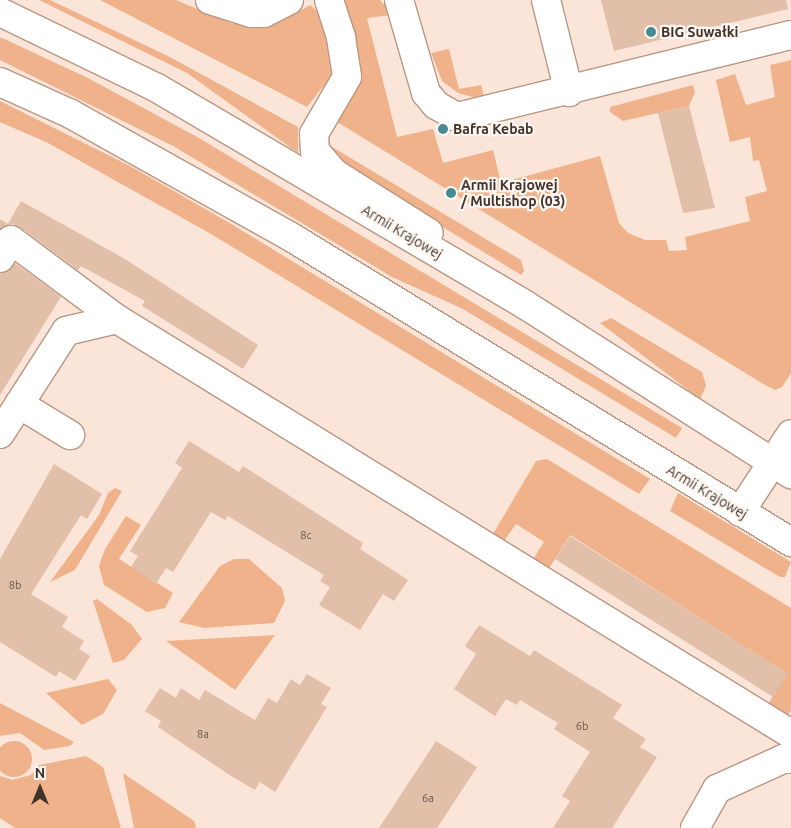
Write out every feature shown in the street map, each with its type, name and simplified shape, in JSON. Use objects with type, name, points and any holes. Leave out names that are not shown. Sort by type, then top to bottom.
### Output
[{"type":"main road","points":[[210,0],[237,11],[264,13],[289,0]]},
{"type":"main road","points":[[329,0],[347,67],[347,77],[314,134],[320,160],[345,181],[496,277],[524,304]]},
{"type":"main road","points":[[399,0],[426,93],[447,114],[457,117],[569,92],[791,35]]},
{"type":"main road","points":[[546,0],[569,92]]},
{"type":"main road","name":"Armii Krajowej","points":[[0,12],[157,88],[524,304],[782,468]]},
{"type":"main road","name":"Armii Krajowej","points":[[0,82],[72,114],[291,237],[791,542]]},
{"type":"main road","points":[[0,258],[11,240],[117,319],[791,734]]},
{"type":"main road","points":[[0,434],[66,331],[117,319]]},
{"type":"main road","points":[[20,404],[70,434]]},
{"type":"main road","points":[[740,512],[782,468],[791,434]]},
{"type":"main road","points":[[694,828],[717,789],[783,759],[791,759]]},
{"type":"shaded area","points":[[39,0],[50,0],[168,56],[298,127],[298,153],[187,73]]},
{"type":"shaded area","points":[[100,0],[176,0],[231,23],[247,26],[284,20],[310,5],[321,14],[333,74],[307,107]]},
{"type":"shaded area","points":[[344,0],[380,0],[390,11],[391,15],[367,18],[397,137],[433,129],[443,163],[493,150],[501,183],[600,156],[619,223],[628,233],[645,240],[666,240],[669,251],[687,250],[685,237],[750,221],[745,197],[767,191],[759,160],[753,161],[750,137],[730,142],[716,80],[735,74],[746,105],[775,97],[770,65],[791,60],[791,373],[782,387],[775,390],[765,385],[334,120],[355,84],[359,59]]},
{"type":"shaded area","points":[[0,37],[88,78],[199,138],[682,428],[676,438],[463,309],[392,277],[173,146],[0,60]]},
{"type":"shaded area","points":[[449,49],[459,89],[481,85],[484,97],[479,99],[458,93],[442,81],[431,53]]},
{"type":"shaded area","points":[[693,85],[695,92],[689,106],[623,121],[610,112],[610,107]]},
{"type":"shaded area","points":[[0,101],[130,166],[228,222],[650,479],[639,494],[211,234],[48,143],[0,122]]},
{"type":"shaded area","points":[[329,145],[521,260],[524,271],[521,275],[343,166]]},
{"type":"shaded area","points":[[611,318],[702,372],[706,386],[700,399],[600,323]]},
{"type":"shaded area","points":[[547,459],[791,608],[791,710],[785,720],[766,708],[786,673],[570,535],[548,570],[532,561],[544,542],[516,524],[504,541],[490,539],[536,461]]},
{"type":"shaded area","points":[[115,488],[122,491],[75,570],[50,582],[99,515],[108,493]]},
{"type":"shaded area","points":[[678,493],[791,562],[785,577],[780,577],[670,511]]},
{"type":"shaded area","points":[[126,516],[141,525],[119,559],[173,593],[165,608],[147,612],[104,585],[99,566],[105,549]]},
{"type":"shaded area","points":[[234,559],[249,559],[282,588],[285,601],[274,623],[204,628],[179,622],[220,566]]},
{"type":"shaded area","points":[[97,599],[132,625],[142,639],[124,660],[113,663],[93,601]]},
{"type":"shaded area","points":[[275,635],[235,690],[166,641]]},
{"type":"shaded area","points":[[108,679],[117,690],[103,714],[82,725],[46,693]]},
{"type":"shaded area","points":[[0,703],[74,742],[70,746],[44,750],[20,733],[0,736]]},
{"type":"shaded area","points":[[14,741],[26,747],[32,759],[26,771],[14,777],[2,771],[-4,759],[2,747]]},
{"type":"shaded area","points":[[86,756],[103,767],[121,828],[15,828],[0,818],[0,776],[12,780],[31,775],[39,765]]},
{"type":"shaded area","points":[[123,773],[194,821],[196,828],[134,828]]},
{"type":"building","name":"BIG Suwałki","points":[[601,0],[786,0],[788,9],[614,51]]},
{"type":"building","points":[[689,106],[715,208],[683,213],[658,113]]},
{"type":"building","points":[[21,201],[125,259],[258,345],[243,369],[142,306],[145,301],[81,266],[78,270],[20,227],[12,224],[0,230],[0,219],[8,224]]},
{"type":"building","points":[[15,263],[61,297],[0,395],[0,274]]},
{"type":"building","points":[[189,441],[239,472],[243,466],[363,543],[360,549],[408,580],[394,601],[383,594],[360,630],[319,605],[330,587],[320,581],[324,575],[228,516],[225,520],[211,512],[173,572],[166,568],[156,584],[131,567],[138,556],[130,551],[182,468],[175,463]]},
{"type":"building","points":[[54,464],[102,494],[87,519],[81,515],[31,594],[68,617],[62,627],[84,641],[79,649],[90,656],[75,681],[59,671],[56,677],[0,642],[0,559]]},
{"type":"building","points":[[570,536],[788,674],[773,697],[555,559]]},
{"type":"building","points":[[479,625],[530,656],[534,650],[622,705],[613,718],[646,739],[640,747],[657,757],[612,828],[553,828],[570,801],[562,796],[590,752],[554,729],[558,723],[520,700],[517,705],[506,699],[495,716],[454,689],[476,654],[465,646]]},
{"type":"building","points":[[307,674],[331,688],[321,704],[327,707],[275,792],[260,782],[255,790],[231,776],[158,727],[161,721],[145,711],[160,688],[176,698],[181,688],[199,700],[205,690],[255,720],[268,698],[277,703],[291,679],[300,685]]},
{"type":"building","points":[[436,741],[477,767],[437,828],[379,828]]},
{"type":"place","name":"BIG Suwałki","points":[[651,32]]},
{"type":"place","name":"Bafra Kebab","points":[[443,129]]},
{"type":"place","name":"Armii Krajowej / Multishop (03)","points":[[451,193]]}]
